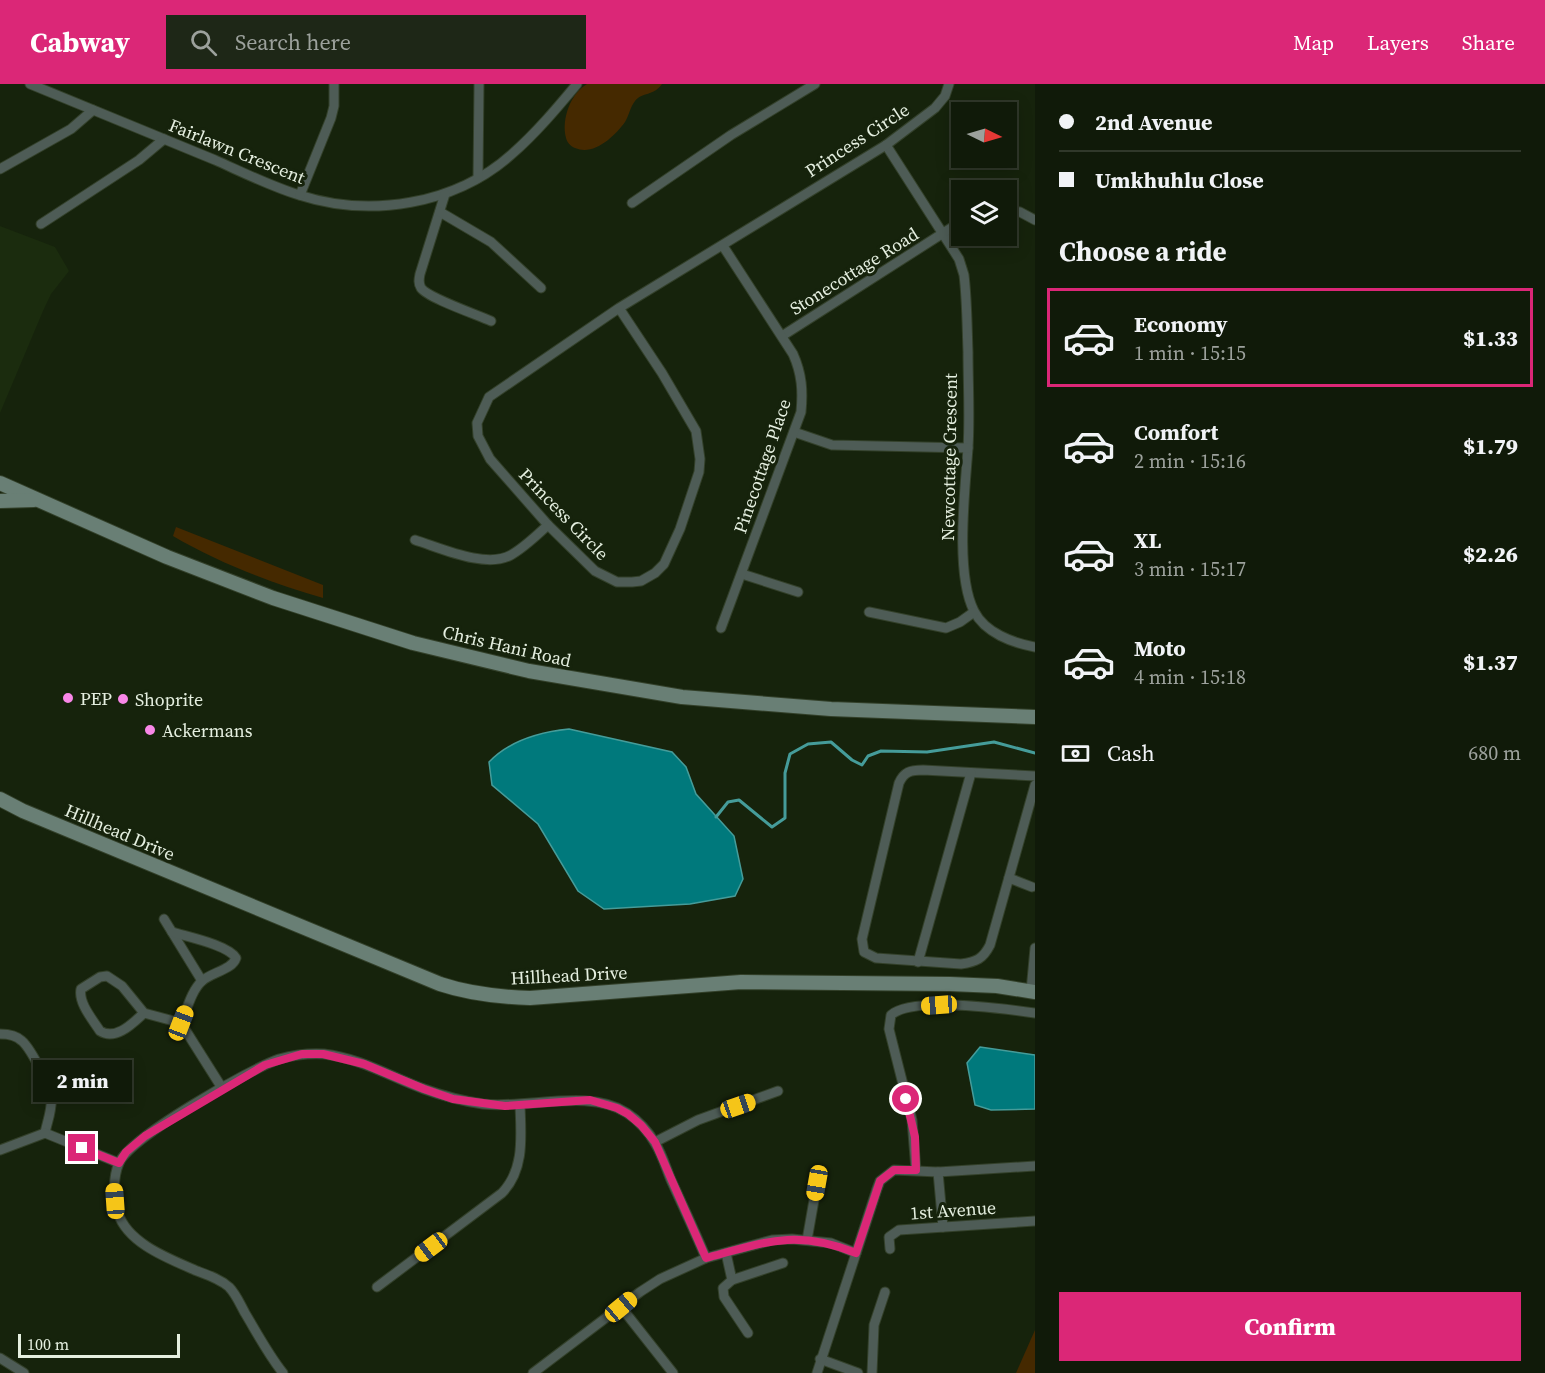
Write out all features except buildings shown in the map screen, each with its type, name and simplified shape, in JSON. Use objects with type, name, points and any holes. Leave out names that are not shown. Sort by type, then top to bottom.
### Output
[{"type":"main road","name":"Chris Hani Road","points":[[0,483],[167,557],[282,602],[413,643],[539,674],[628,690],[704,699],[841,710],[1035,717]]},
{"type":"main road","points":[[0,501],[42,501]]},
{"type":"main road","name":"Hillhead Drive","points":[[0,799],[23,811],[440,984],[471,993],[530,998],[741,982],[960,984],[1033,991]]},
{"type":"street","name":"Fairlawn Crescent","points":[[30,84],[300,195],[349,205],[369,206],[419,201],[445,194],[478,178],[512,155],[577,84]]},
{"type":"street","points":[[300,195],[331,118],[334,84]]},
{"type":"street","points":[[478,178],[479,84]]},
{"type":"street","points":[[632,203],[731,135],[815,84]]},
{"type":"street","name":"Princess Circle","points":[[619,308],[662,373],[696,431],[700,459],[699,472],[680,529],[664,564],[655,573],[641,581],[617,582],[595,571],[548,525],[490,459],[478,436],[477,423],[489,398],[619,308],[886,145],[935,108],[945,96],[949,84]]},
{"type":"street","points":[[0,169],[71,129],[93,110]]},
{"type":"street","points":[[41,224],[139,160],[164,139]]},
{"type":"street","name":"Newcottage Crescent","points":[[886,145],[959,259],[964,275],[969,416],[964,546],[965,574],[974,612]]},
{"type":"street","points":[[445,194],[420,274],[421,287],[430,295],[491,321]]},
{"type":"street","points":[[440,212],[490,242],[541,288]]},
{"type":"street","points":[[1017,212],[1035,220]]},
{"type":"street","points":[[943,234],[951,229]]},
{"type":"street","name":"Stonecottage Road","points":[[782,336],[943,234]]},
{"type":"street","name":"Pinecottage Place","points":[[721,628],[794,432],[801,412],[803,394],[799,368],[782,336],[723,246]]},
{"type":"street","points":[[794,432],[832,445],[968,448]]},
{"type":"street","points":[[415,540],[471,557],[498,560],[510,556],[548,525]]},
{"type":"street","points":[[742,574],[798,592]]},
{"type":"street","points":[[869,612],[946,628],[974,612],[988,627],[1006,638],[1035,647]]},
{"type":"street","points":[[1035,776],[916,770],[902,776],[862,946],[864,952],[876,958],[961,964],[974,962],[986,954],[1035,785]]},
{"type":"street","points":[[918,962],[971,773]]},
{"type":"street","points":[[1009,878],[1034,889]]},
{"type":"street","points":[[164,919],[202,981]]},
{"type":"street","points":[[172,932],[224,949],[235,955],[236,961],[202,981],[181,1023]]},
{"type":"street","points":[[1033,991],[1035,948]]},
{"type":"street","points":[[144,1013],[124,1029],[105,1034],[100,1031],[82,1000],[81,989],[100,976],[113,978],[144,1013],[181,1023],[222,1088]]},
{"type":"street","points":[[916,1170],[915,1137],[889,1029],[891,1015],[897,1010],[939,1005],[985,1006],[1035,1014]]},
{"type":"street","points":[[0,1034],[10,1035],[23,1041],[29,1048],[49,1089],[51,1098],[45,1133]]},
{"type":"street","points":[[282,1373],[230,1288],[214,1278],[178,1263],[132,1234],[123,1223],[115,1201],[114,1186],[119,1163],[126,1152],[145,1136],[222,1088],[281,1059],[302,1054],[323,1054],[364,1064],[453,1099],[482,1103],[520,1105],[590,1100],[604,1102],[628,1114],[655,1142],[706,1258]]},
{"type":"street","points":[[655,1142],[698,1120],[778,1091]]},
{"type":"street","points":[[377,1287],[511,1184],[517,1173],[520,1156],[520,1105]]},
{"type":"street","points":[[0,1150],[45,1133],[119,1163]]},
{"type":"street","points":[[817,1373],[880,1181],[894,1170],[938,1172],[1035,1166]]},
{"type":"street","points":[[938,1172],[943,1227]]},
{"type":"street","points":[[807,1240],[817,1183]]},
{"type":"street","name":"1st Avenue","points":[[890,1250],[889,1238],[895,1231],[1035,1221]]},
{"type":"street","points":[[533,1373],[660,1279],[706,1258],[772,1240],[831,1243],[856,1253]]},
{"type":"street","points":[[726,1253],[732,1280]]},
{"type":"street","points":[[748,1333],[724,1297],[723,1288],[732,1280],[783,1263]]},
{"type":"street","points":[[872,1373],[874,1325],[885,1292]]},
{"type":"street","points":[[621,1307],[673,1373]]},
{"type":"street","points":[[0,1358],[24,1373]]},
{"type":"street","points":[[820,1359],[858,1373]]},
{"type":"shaded area","points":[[587,84],[662,84],[635,101],[625,122],[603,144],[582,150],[573,147],[568,142],[565,123],[572,100]]},
{"type":"shaded area","points":[[0,226],[55,247],[69,271],[51,294],[0,413]]},
{"type":"shaded area","points":[[176,527],[323,585],[323,598],[227,564],[173,536]]},
{"type":"shaded area","points":[[1035,1330],[1035,1373],[1016,1373]]},
{"type":"water","points":[[569,729],[672,752],[686,767],[696,794],[734,836],[743,879],[735,896],[690,904],[604,909],[578,891],[538,824],[492,785],[489,762],[515,743],[547,732]]},
{"type":"water","points":[[980,1047],[1035,1055],[1035,1109],[991,1110],[975,1105],[967,1063]]},
{"type":"waterway","points":[[716,817],[728,802],[739,800],[772,827],[785,818],[785,773],[790,754],[808,744],[831,742],[852,760],[862,765],[868,756],[881,751],[927,752],[994,742],[1035,753]]},
{"type":"place","name":"PEP","points":[[68,698]]},
{"type":"place","name":"Shoprite","points":[[123,699]]},
{"type":"place","name":"Ackermans","points":[[150,730]]},
{"type":"route","points":[[82,1148],[119,1163],[134,1144],[161,1125],[265,1065],[302,1054],[323,1054],[364,1064],[453,1099],[505,1106],[590,1100],[604,1102],[617,1108],[641,1125],[655,1142],[706,1258],[772,1240],[792,1239],[831,1243],[856,1253],[880,1181],[894,1170],[916,1170],[915,1137],[906,1099]]}]
